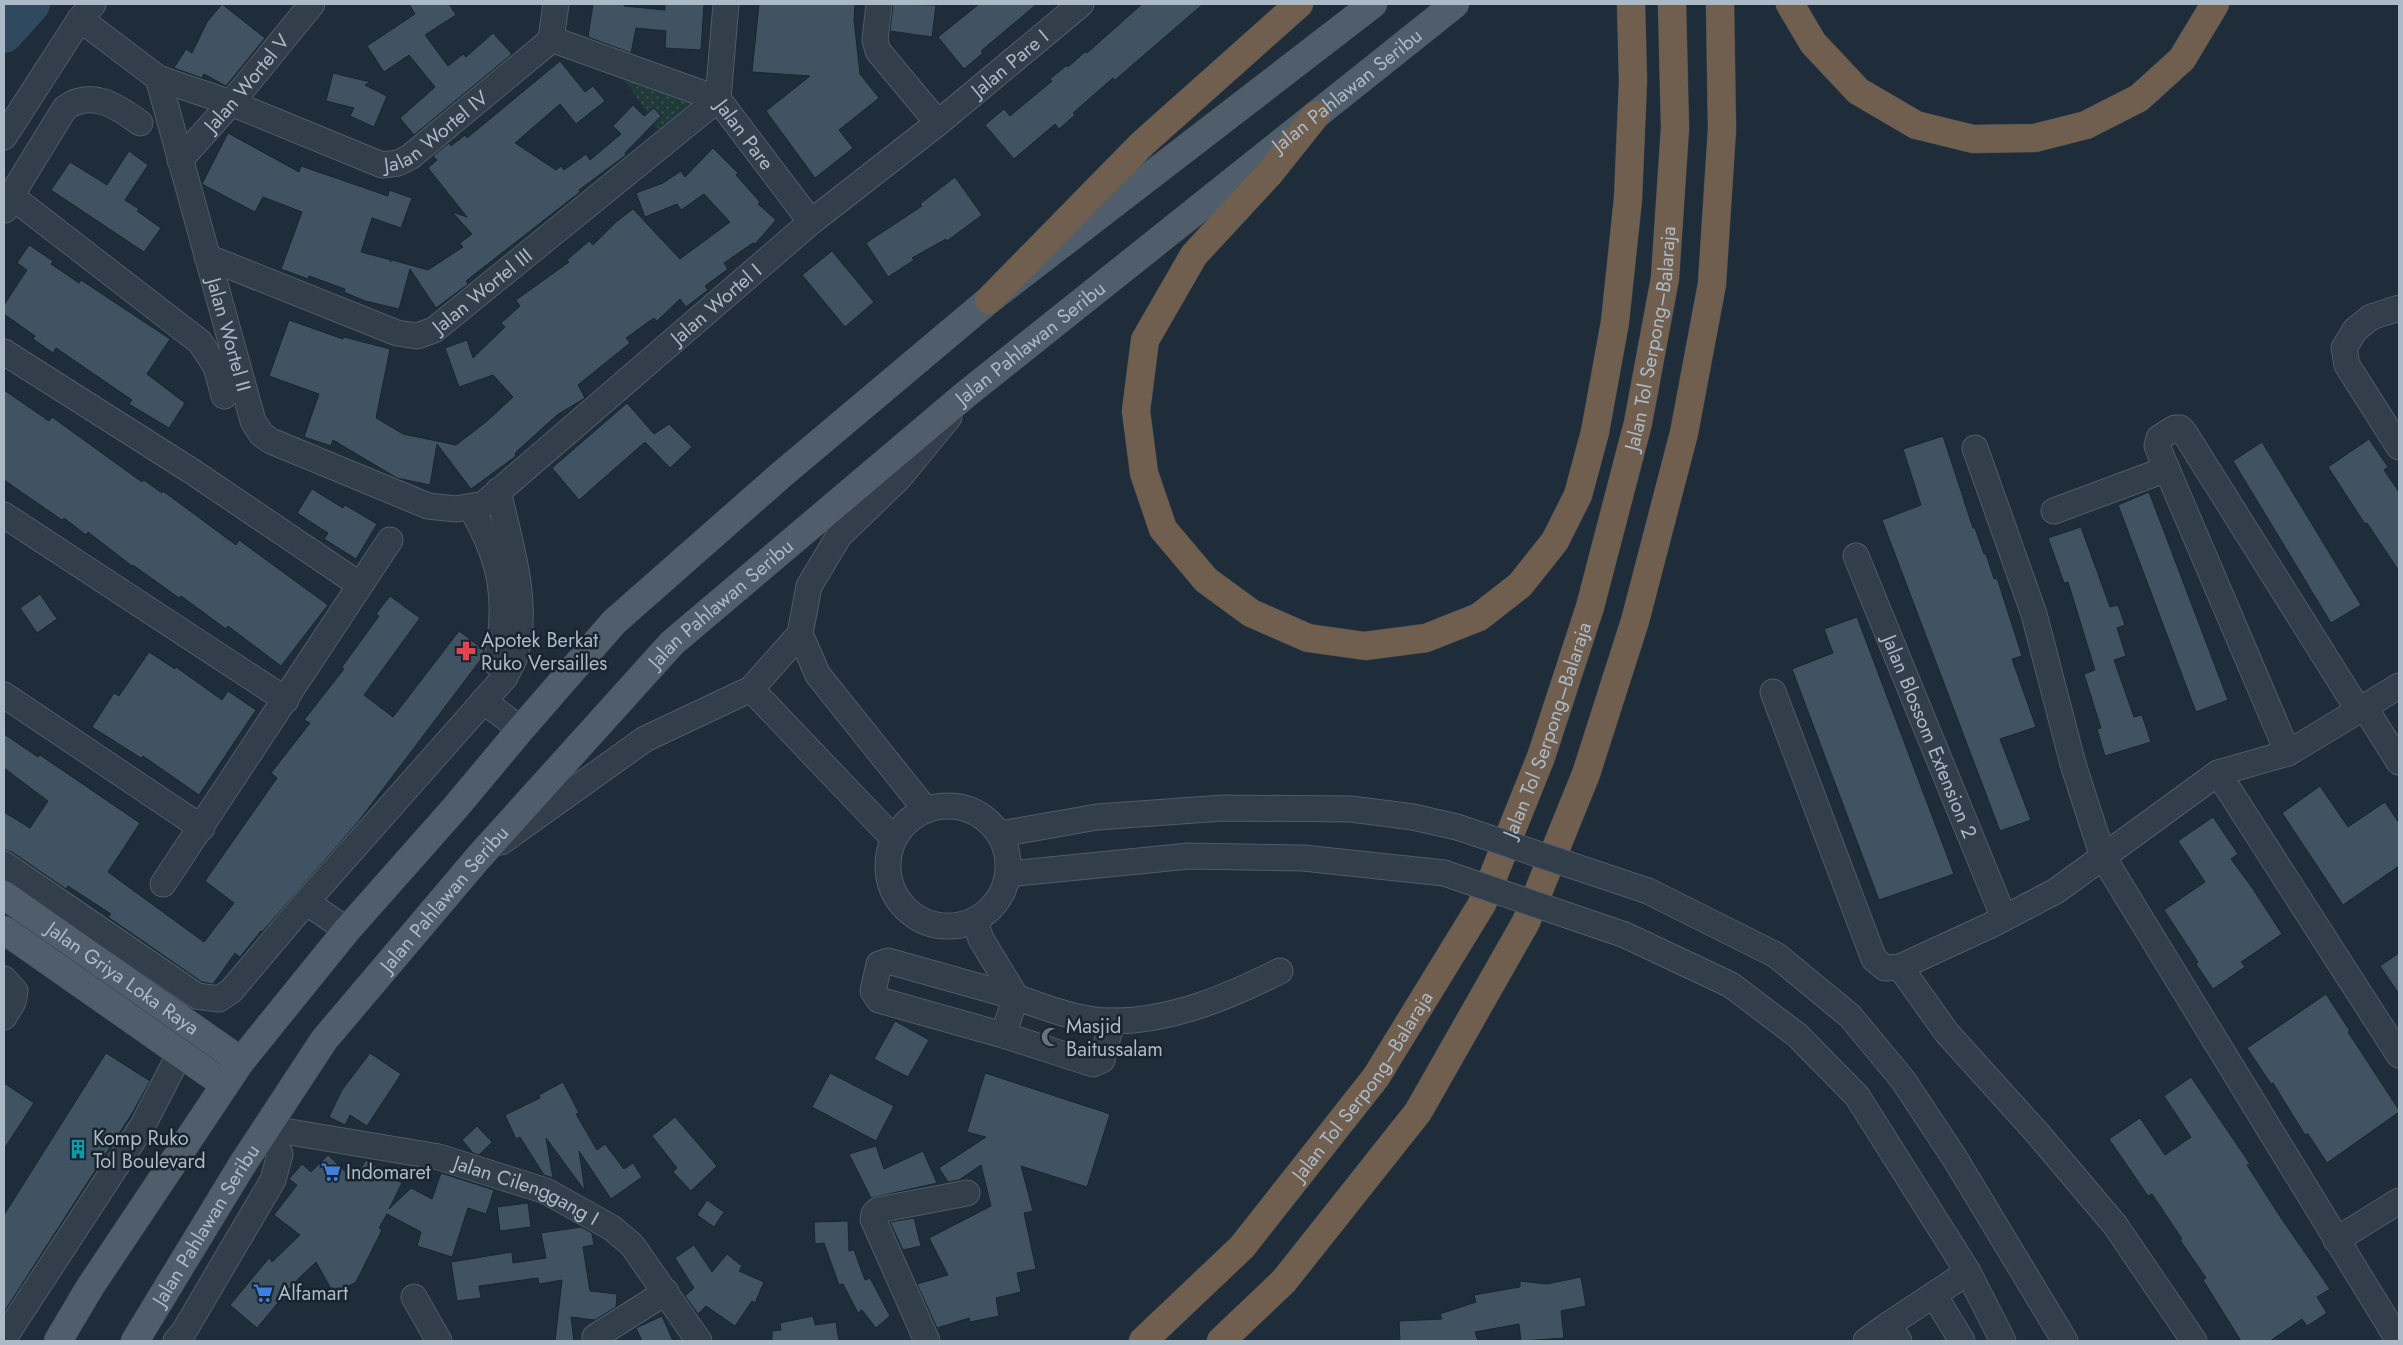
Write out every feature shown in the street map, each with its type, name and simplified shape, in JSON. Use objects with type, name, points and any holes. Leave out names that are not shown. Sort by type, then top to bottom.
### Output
[{"type":"highway","points":[[989,300],[1142,144],[1299,4]]},
{"type":"highway","points":[[1316,115],[1269,174],[1194,254],[1145,340],[1136,411],[1144,473],[1164,529],[1206,580],[1251,613],[1308,638],[1356,645],[1365,646],[1426,638],[1479,617],[1520,585],[1555,541],[1578,495],[1595,432],[1615,322],[1626,218],[1633,81],[1630,4]]},
{"type":"highway","name":"Jalan Tol Serpong–Balaraja","points":[[1143,1341],[1242,1247],[1376,1077],[1482,904],[1541,757],[1590,607],[1638,423],[1665,278],[1675,128],[1672,4]]},
{"type":"highway","points":[[1220,1341],[1284,1281],[1418,1112],[1526,922],[1586,774],[1635,621],[1682,443],[1712,284],[1722,129],[1720,4]]},
{"type":"highway","points":[[1790,4],[1813,43],[1858,91],[1916,125],[1973,139],[2035,138],[2044,136],[2086,125],[2139,98],[2182,59],[2216,4]]},
{"type":"main road","points":[[58,1341],[90,1287],[241,1061],[347,930],[455,808],[520,729],[614,622],[781,475],[989,300],[1373,4]]},
{"type":"main road","name":"Jalan Pahlawan Seribu","points":[[135,1341],[266,1128],[324,1040],[478,858],[672,642],[965,395],[1455,4]]},
{"type":"main road","name":"Jalan Griya Loka Raya","points":[[4,895],[241,1061]]},
{"type":"main road","name":"Jalan Griya Loka Raya","points":[[4,930],[224,1084]]},
{"type":"street","name":"Jalan Wortel V","points":[[180,160],[231,103],[312,4]]},
{"type":"street","points":[[556,4],[551,39],[718,100]]},
{"type":"street","name":"Jalan Pare","points":[[726,4],[718,100],[811,222]]},
{"type":"street","points":[[879,4],[875,40],[878,51],[938,123]]},
{"type":"street","name":"Jalan Pare I","points":[[938,123],[1081,4]]},
{"type":"street","points":[[4,137],[86,11],[158,78]]},
{"type":"street","name":"Jalan Wortel IV","points":[[158,78],[231,103],[382,164],[398,163],[410,157],[551,39]]},
{"type":"street","name":"Jalan Wortel II","points":[[158,78],[253,421],[261,434],[271,441],[428,506],[456,509],[471,508],[484,504],[498,491]]},
{"type":"street","points":[[140,123],[124,111],[98,100],[77,100],[66,108],[7,204],[200,342],[216,367],[224,396]]},
{"type":"street","name":"Jalan Wortel III","points":[[207,257],[397,333],[417,336],[434,330],[718,100]]},
{"type":"street","name":"Jalan Wortel I","points":[[498,491],[811,222],[938,123]]},
{"type":"street","points":[[2399,308],[2371,317],[2355,330],[2344,348],[2347,365],[2399,446]]},
{"type":"street","points":[[4,352],[193,472],[360,585]]},
{"type":"street","points":[[478,858],[645,739],[751,689],[800,634],[808,586],[839,536],[899,478],[934,437],[965,395]]},
{"type":"street","points":[[2288,753],[2157,441],[2175,428],[2180,428],[2362,710],[2399,762]]},
{"type":"street","points":[[1975,448],[2034,614],[2072,764],[2103,857],[2399,1341]]},
{"type":"street","points":[[2054,511],[2168,469]]},
{"type":"street","points":[[4,864],[197,996],[219,999],[231,991],[306,902],[505,677],[515,657],[519,628],[517,573],[498,491]]},
{"type":"street","points":[[471,508],[483,529],[502,583],[501,640],[495,668],[483,701]]},
{"type":"street","points":[[4,515],[286,700]]},
{"type":"street","points":[[163,884],[202,828],[390,540]]},
{"type":"street","name":"Jalan Blossom Extension 2","points":[[1856,556],[2004,918]]},
{"type":"street","points":[[800,634],[818,674],[926,810]]},
{"type":"street","points":[[1773,692],[1874,959],[1885,968],[1900,967],[2056,892],[2218,773],[2288,753],[2399,686]]},
{"type":"street","points":[[751,689],[894,839]]},
{"type":"street","points":[[4,695],[202,828]]},
{"type":"street","points":[[483,701],[520,729]]},
{"type":"street","points":[[2218,773],[2399,1055]]},
{"type":"street","points":[[946,805],[967,808],[986,818],[1000,834],[1008,853],[1008,874],[1002,894],[990,911],[975,922],[952,927],[931,924],[912,915],[898,899],[890,880],[888,859],[894,839],[913,816],[926,810],[946,805]]},
{"type":"street","points":[[1000,834],[1097,817],[1223,808],[1351,809],[1413,817],[1457,827],[1648,891],[1776,955],[1850,1016],[1903,1080],[1954,1157],[2065,1341]]},
{"type":"street","points":[[1008,874],[1189,856],[1303,858],[1444,873],[1625,934],[1731,985],[1797,1035],[1858,1096],[1968,1272],[2003,1341]]},
{"type":"street","points":[[306,902],[347,930]]},
{"type":"street","points":[[975,922],[980,939],[1016,997],[1004,1035]]},
{"type":"street","points":[[1112,1021],[1102,1060],[1093,1064],[1004,1035],[879,1000],[873,991],[879,964],[888,961],[1079,1017],[1112,1021],[1171,1014],[1236,993],[1280,971]]},
{"type":"street","points":[[1900,967],[1947,1033],[2039,1135],[2115,1225],[2194,1341]]},
{"type":"street","points":[[4,1017],[13,1002],[16,991],[7,980]]},
{"type":"street","points":[[4,1338],[142,1125],[180,1053]]},
{"type":"street","points":[[176,1341],[183,1333],[273,1180],[280,1154],[266,1128]]},
{"type":"street","name":"Jalan Cilenggang I","points":[[266,1128],[439,1157],[546,1191],[612,1228],[632,1245],[699,1341]]},
{"type":"street","points":[[927,1341],[873,1219],[874,1214],[878,1210],[967,1193]]},
{"type":"street","points":[[2336,1240],[2399,1201]]},
{"type":"street","points":[[1866,1341],[1893,1333],[1934,1296],[1968,1272]]},
{"type":"street","points":[[595,1336],[666,1292]]},
{"type":"street","points":[[1934,1296],[1962,1341]]},
{"type":"street","points":[[414,1297],[439,1341]]},
{"type":"green space","points":[[624,64],[696,75],[706,90],[659,130],[619,72]]},
{"type":"building","points":[[222,4],[265,38],[226,86],[204,74],[202,78],[174,68],[186,49],[192,53],[207,22]]},
{"type":"building","points":[[409,4],[449,4],[456,15],[425,35],[448,66],[463,54],[466,57],[493,33],[512,54],[414,135],[400,118],[435,87],[409,55],[384,72],[367,46],[415,14]]},
{"type":"building","points":[[593,4],[624,4],[624,6],[665,10],[665,4],[704,4],[701,50],[665,48],[666,31],[636,28],[631,53],[588,37]]},
{"type":"building","points":[[759,4],[855,4],[854,20],[860,74],[879,98],[839,130],[853,148],[815,178],[766,111],[810,76],[752,72]]},
{"type":"building","points":[[893,4],[936,5],[932,37],[890,31]]},
{"type":"building","points":[[979,4],[1037,4],[981,51],[983,53],[964,69],[938,37]]},
{"type":"building","points":[[1142,4],[1203,4],[1115,80],[1113,78],[1073,113],[1075,115],[1059,129],[1055,124],[1014,159],[985,125],[1004,109],[1010,116],[1052,81],[1050,79],[1085,52],[1087,53]]},
{"type":"building","points":[[560,61],[585,92],[593,86],[605,101],[576,124],[560,104],[515,143],[556,170],[561,166],[564,170],[586,154],[590,160],[621,134],[613,126],[633,105],[644,116],[654,108],[661,116],[625,153],[626,155],[579,190],[580,192],[466,281],[468,284],[436,308],[410,269],[399,309],[365,301],[344,292],[345,289],[309,276],[308,279],[281,269],[302,212],[263,197],[255,212],[202,184],[228,133],[299,172],[301,166],[388,196],[389,190],[412,198],[401,228],[372,218],[361,252],[391,260],[390,262],[392,260],[428,270],[463,247],[460,243],[472,234],[452,212],[467,217],[428,168],[437,160],[433,156],[449,143],[451,146],[465,135],[467,138]]},
{"type":"building","points":[[333,73],[370,82],[365,85],[387,96],[374,127],[350,116],[354,108],[326,101]]},
{"type":"building","points":[[713,148],[738,173],[736,175],[760,202],[758,204],[776,220],[755,244],[753,243],[724,263],[728,269],[705,286],[708,290],[686,307],[680,299],[657,321],[654,318],[626,338],[630,343],[578,385],[585,398],[557,415],[515,453],[516,456],[471,489],[437,444],[430,485],[397,478],[333,440],[331,446],[304,437],[319,394],[269,376],[289,320],[343,339],[344,337],[390,349],[376,418],[403,434],[456,445],[486,422],[513,397],[493,375],[459,387],[445,348],[467,340],[473,358],[505,327],[501,323],[520,306],[516,300],[569,262],[567,260],[589,241],[593,245],[616,222],[633,209],[680,259],[730,222],[704,194],[681,210],[677,204],[645,217],[636,193],[663,183],[681,171],[685,177]]},
{"type":"building","points":[[129,151],[148,165],[125,200],[161,228],[144,252],[51,190],[70,162],[107,185]]},
{"type":"building","points":[[955,177],[982,215],[947,241],[946,239],[912,258],[914,260],[888,277],[866,243],[922,206],[920,204]]},
{"type":"building","points":[[29,245],[53,261],[51,264],[79,283],[81,280],[170,339],[147,374],[185,403],[169,428],[129,404],[132,400],[56,348],[53,353],[33,339],[35,336],[4,314],[4,305],[27,270],[17,263]]},
{"type":"building","points":[[832,251],[874,302],[845,327],[802,275]]},
{"type":"building","points":[[4,390],[49,421],[52,417],[142,482],[144,480],[162,493],[163,491],[236,545],[239,540],[328,605],[281,666],[228,626],[226,629],[181,596],[179,598],[132,566],[88,532],[86,535],[64,518],[62,520],[4,480]]},
{"type":"building","points":[[627,403],[654,434],[669,424],[692,447],[670,468],[645,442],[579,500],[552,468]]},
{"type":"building","points":[[1943,436],[1973,528],[1975,528],[1984,554],[1986,554],[1994,579],[1997,578],[2022,656],[2012,659],[2036,727],[2000,739],[2031,820],[2000,831],[1882,520],[1921,505],[1903,449]]},
{"type":"building","points":[[2369,439],[2388,467],[2384,470],[2399,492],[2399,571],[2367,523],[2365,524],[2328,467]]},
{"type":"building","points":[[2262,442],[2361,605],[2331,623],[2233,461]]},
{"type":"building","points":[[312,489],[343,508],[345,505],[377,524],[356,559],[324,539],[328,533],[297,513]]},
{"type":"building","points":[[2149,492],[2228,700],[2196,712],[2118,505]]},
{"type":"building","points":[[2081,527],[2110,607],[2118,605],[2125,625],[2117,628],[2126,656],[2114,660],[2134,717],[2142,715],[2151,742],[2105,756],[2097,729],[2101,728],[2084,674],[2095,670],[2068,582],[2064,583],[2048,538]]},
{"type":"building","points":[[40,594],[57,619],[37,633],[20,608]]},
{"type":"building","points":[[390,596],[420,618],[364,695],[393,717],[459,631],[484,650],[482,658],[358,822],[240,957],[235,953],[213,984],[202,982],[108,917],[111,914],[68,886],[66,889],[12,852],[4,850],[4,812],[30,828],[48,801],[4,768],[4,734],[38,757],[40,755],[140,823],[108,872],[204,942],[234,903],[205,881],[277,778],[271,773],[310,723],[304,720],[344,669],[342,667],[379,616],[376,614]]},
{"type":"building","points":[[1857,617],[1954,874],[1879,900],[1792,669],[1833,653],[1824,629]]},
{"type":"building","points":[[149,652],[175,669],[176,667],[222,700],[228,691],[256,710],[199,795],[143,756],[141,758],[92,727],[114,693],[119,696]]},
{"type":"building","points":[[2320,786],[2348,827],[2385,802],[2399,823],[2399,866],[2343,905],[2282,813]]},
{"type":"building","points":[[2213,817],[2238,854],[2231,859],[2282,934],[2241,962],[2245,967],[2213,989],[2164,910],[2205,882],[2178,841]]},
{"type":"building","points":[[2399,953],[2399,994],[2380,966]]},
{"type":"building","points":[[2326,994],[2350,1031],[2348,1032],[2399,1110],[2399,1112],[2327,1163],[2308,1134],[2305,1135],[2273,1083],[2271,1084],[2247,1048]]},
{"type":"building","points":[[895,1021],[929,1040],[908,1077],[874,1059]]},
{"type":"building","name":"Komp Ruko Tol Boulevard","points":[[106,1053],[150,1081],[133,1112],[4,1312],[4,1215]]},
{"type":"building","points":[[370,1053],[401,1074],[367,1126],[350,1115],[345,1125],[329,1117],[342,1090]]},
{"type":"building","points":[[830,1073],[894,1106],[876,1141],[812,1107]]},
{"type":"building","points":[[985,1073],[1110,1114],[1087,1187],[1021,1166],[1033,1211],[1024,1213],[1036,1269],[1017,1273],[1021,1292],[996,1298],[999,1316],[970,1322],[969,1318],[937,1328],[917,1284],[948,1275],[929,1238],[991,1206],[981,1165],[959,1180],[948,1182],[939,1168],[986,1137],[967,1132]]},
{"type":"building","points":[[2191,1077],[2250,1164],[2247,1165],[2281,1218],[2330,1289],[2317,1297],[2327,1313],[2307,1326],[2302,1319],[2270,1341],[2241,1341],[2203,1280],[2206,1278],[2180,1240],[2182,1239],[2152,1194],[2148,1196],[2109,1139],[2140,1118],[2165,1155],[2191,1137],[2164,1096]]},
{"type":"building","points":[[563,1082],[579,1113],[576,1114],[597,1150],[605,1144],[624,1169],[633,1163],[642,1177],[611,1199],[579,1151],[585,1191],[546,1138],[553,1178],[544,1175],[520,1137],[516,1139],[505,1115],[540,1098],[539,1095]]},
{"type":"building","points":[[4,1083],[34,1103],[4,1149]]},
{"type":"building","points":[[675,1117],[717,1166],[691,1191],[673,1172],[677,1168],[652,1136]]},
{"type":"building","points":[[477,1126],[492,1142],[479,1155],[473,1153],[462,1140]]},
{"type":"building","points":[[876,1146],[884,1169],[923,1151],[937,1183],[871,1198],[849,1154]]},
{"type":"building","points":[[328,1155],[354,1180],[366,1160],[382,1170],[381,1172],[402,1183],[389,1209],[411,1188],[432,1199],[441,1173],[494,1190],[486,1214],[468,1208],[452,1257],[417,1246],[421,1232],[387,1214],[379,1228],[382,1230],[356,1282],[334,1294],[316,1262],[296,1281],[257,1328],[230,1305],[269,1258],[272,1262],[300,1235],[274,1215],[297,1185],[289,1179],[302,1164],[311,1172]]},
{"type":"building","points":[[707,1200],[724,1212],[714,1227],[697,1215]]},
{"type":"building","points":[[528,1203],[531,1227],[500,1231],[497,1207]]},
{"type":"building","points":[[914,1218],[921,1246],[903,1250],[890,1222]]},
{"type":"building","points":[[848,1221],[849,1251],[854,1250],[865,1280],[870,1278],[890,1316],[876,1328],[862,1310],[858,1313],[843,1284],[839,1285],[824,1243],[815,1244],[814,1222]]},
{"type":"building","points":[[581,1227],[592,1233],[594,1245],[583,1247],[590,1291],[617,1294],[616,1307],[595,1320],[571,1317],[574,1341],[555,1341],[562,1280],[539,1284],[538,1278],[479,1286],[481,1298],[457,1301],[451,1262],[512,1252],[513,1263],[546,1258],[541,1233]]},
{"type":"building","points":[[694,1245],[712,1272],[727,1254],[742,1266],[739,1271],[764,1282],[755,1303],[752,1301],[735,1326],[706,1306],[698,1314],[685,1296],[694,1288],[675,1258]]},
{"type":"building","points":[[1581,1277],[1586,1306],[1561,1311],[1564,1338],[1521,1341],[1519,1324],[1475,1332],[1478,1341],[1400,1341],[1399,1321],[1442,1319],[1440,1314],[1476,1302],[1474,1295],[1520,1287],[1520,1281],[1547,1284]]},
{"type":"building","points":[[662,1316],[673,1341],[642,1341],[636,1328]]},
{"type":"building","points":[[813,1316],[815,1325],[836,1322],[839,1341],[772,1341],[772,1331],[781,1330],[780,1323]]},
{"type":"waterway","points":[[4,34],[31,4]]},
{"type":"place","name":"Apotek Berkat Ruko Versailles","points":[[466,651]]},
{"type":"place","name":"Masjid Baitussalam","points":[[1051,1037]]},
{"type":"place","name":"Komp Ruko Tol Boulevard","points":[[78,1149]]},
{"type":"place","name":"Indomaret","points":[[331,1172]]},
{"type":"place","name":"Alfamart","points":[[263,1293]]}]
